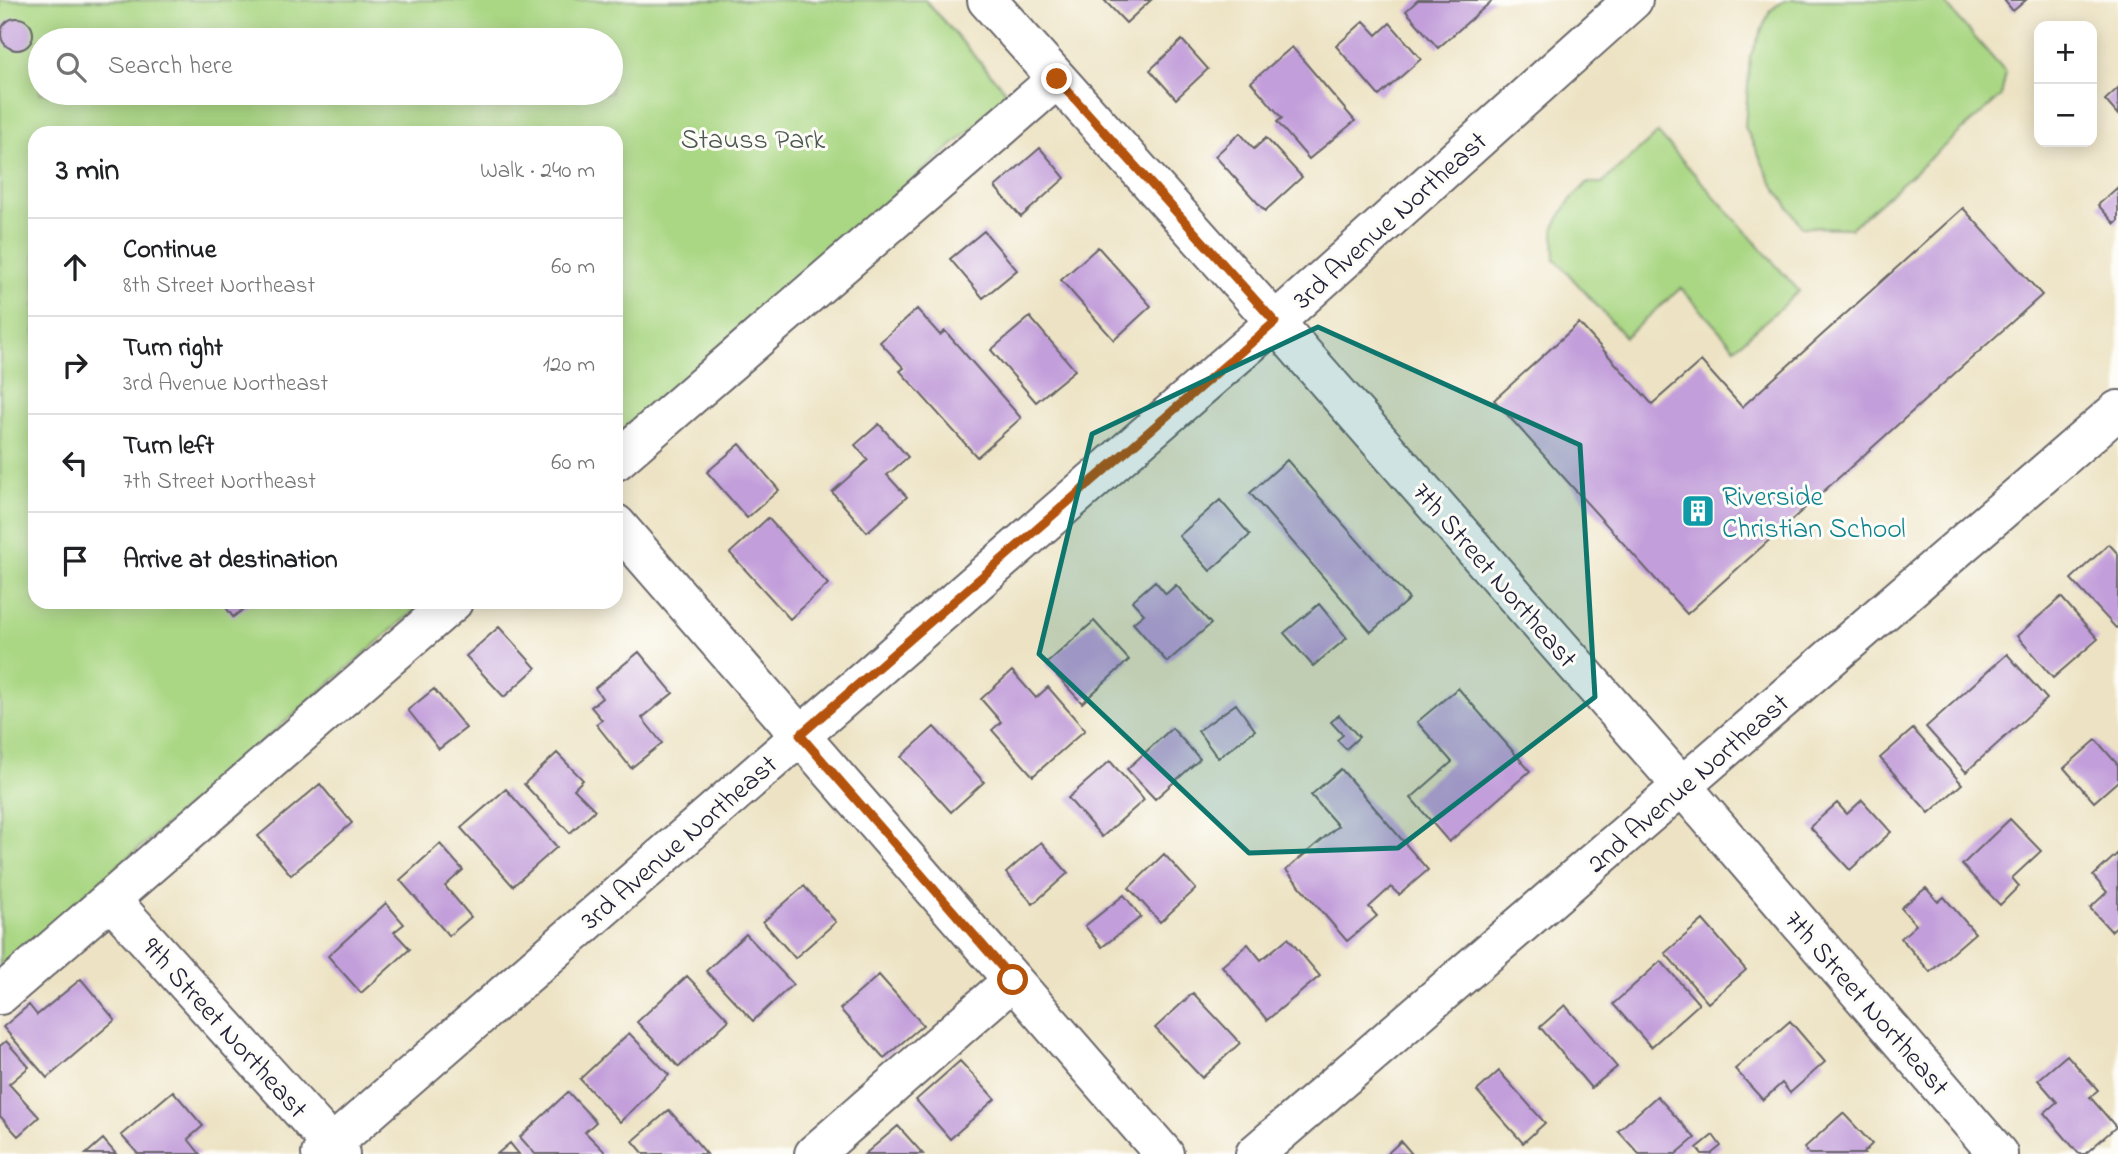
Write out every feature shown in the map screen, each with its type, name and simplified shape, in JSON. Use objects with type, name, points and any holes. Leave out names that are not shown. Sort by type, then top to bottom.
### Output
[{"type":"street","name":"7th Street Northeast","points":[[987,0],[1275,322],[1682,786],[1998,1154]]},
{"type":"street","name":"3rd Avenue Northeast","points":[[331,1151],[800,735],[1275,322],[1633,0]]},
{"type":"street","points":[[623,455],[1057,79]]},
{"type":"street","name":"2nd Avenue Northeast","points":[[1255,1154],[2118,410]]},
{"type":"street","points":[[623,532],[1164,1154]]},
{"type":"street","points":[[0,995],[445,609]]},
{"type":"street","name":"9th Street Northeast","points":[[111,900],[331,1151]]},
{"type":"street","points":[[814,1154],[1013,980]]},
{"type":"highlighted area","points":[[1318,327],[1580,445],[1595,697],[1398,848],[1249,853],[1039,654],[1092,434]]},
{"type":"green space","name":"Stauss Park","points":[[0,0],[925,0],[1010,96],[623,430],[623,126],[28,126],[28,609],[416,609],[0,968]]},
{"type":"green space","points":[[1784,0],[1942,0],[2006,73],[2001,96],[1851,228],[1802,227],[1771,181],[1745,127],[1750,57],[1770,11]]},
{"type":"green space","points":[[1658,133],[1799,291],[1735,348],[1681,288],[1625,337],[1555,259],[1554,227],[1568,203],[1587,183],[1602,183]]},
{"type":"building","points":[[1104,0],[1151,0],[1126,23]]},
{"type":"building","points":[[1418,0],[1493,0],[1438,48],[1406,11]]},
{"type":"building","points":[[2004,0],[2026,0],[2013,11]]},
{"type":"building","points":[[17,18],[32,28],[28,28],[28,45],[17,50],[6,45],[1,34],[6,23]]},
{"type":"building","points":[[1364,21],[1377,35],[1390,23],[1421,59],[1379,96],[1336,46]]},
{"type":"building","points":[[1182,40],[1208,69],[1176,99],[1150,70]]},
{"type":"building","points":[[1292,47],[1355,121],[1309,159],[1277,122],[1282,118],[1251,82]]},
{"type":"building","points":[[2118,88],[2118,115],[2105,100]]},
{"type":"building","points":[[1240,133],[1254,149],[1266,138],[1302,177],[1265,211],[1215,156]]},
{"type":"building","points":[[1040,148],[1065,178],[1021,217],[995,187]]},
{"type":"building","points":[[2118,187],[2118,221],[2115,224],[2098,205]]},
{"type":"building","name":"Riverside Christian School","points":[[1963,208],[2042,295],[1687,614],[1494,400],[1579,323],[1652,404],[1701,361],[1742,407]]},
{"type":"building","points":[[984,231],[1017,270],[983,298],[950,259]]},
{"type":"building","points":[[1098,247],[1151,306],[1114,340],[1061,280]]},
{"type":"building","points":[[917,309],[940,335],[945,331],[1021,418],[977,457],[900,371],[904,368],[880,342]]},
{"type":"building","points":[[1030,317],[1075,370],[1036,402],[991,350]]},
{"type":"building","points":[[879,424],[908,457],[887,475],[907,497],[867,532],[832,492],[868,460],[855,445]]},
{"type":"building","points":[[740,444],[779,490],[747,518],[707,472]]},
{"type":"building","points":[[1287,460],[1409,599],[1371,632],[1250,493]]},
{"type":"building","points":[[1220,500],[1250,535],[1210,571],[1179,536]]},
{"type":"building","points":[[768,518],[828,584],[790,619],[730,553]]},
{"type":"building","points":[[2109,544],[2118,554],[2116,628],[2071,579]]},
{"type":"building","points":[[1155,581],[1166,594],[1176,585],[1211,624],[1167,662],[1133,623],[1144,614],[1132,601]]},
{"type":"building","points":[[2061,597],[2098,639],[2053,678],[2017,636]]},
{"type":"building","points":[[1319,604],[1347,638],[1313,666],[1284,633]]},
{"type":"building","points":[[227,609],[244,609],[233,617]]},
{"type":"building","points":[[1094,621],[1129,660],[1082,703],[1046,664]]},
{"type":"building","points":[[499,627],[536,668],[504,697],[466,656]]},
{"type":"building","points":[[639,652],[673,693],[642,718],[662,743],[631,768],[596,724],[602,720],[591,707],[602,698],[595,688]]},
{"type":"building","points":[[2007,654],[2047,699],[1966,772],[1926,727]]},
{"type":"building","points":[[1012,671],[1036,698],[1048,687],[1085,730],[1033,776],[992,730],[1001,722],[981,699]]},
{"type":"building","points":[[1458,688],[1530,771],[1449,842],[1411,798],[1452,762],[1417,722]]},
{"type":"building","points":[[434,689],[466,728],[439,749],[408,710]]},
{"type":"building","points":[[1236,704],[1255,730],[1218,758],[1198,731]]},
{"type":"building","points":[[1339,715],[1359,737],[1346,749],[1337,740],[1343,735],[1331,722]]},
{"type":"building","points":[[934,727],[984,782],[951,812],[901,757]]},
{"type":"building","points":[[1172,728],[1200,759],[1155,799],[1127,769]]},
{"type":"building","points":[[1913,729],[1962,784],[1929,813],[1880,758]]},
{"type":"building","points":[[2096,740],[2118,765],[2118,781],[2094,802],[2064,768]]},
{"type":"building","points":[[557,753],[583,780],[574,789],[595,810],[570,833],[524,784]]},
{"type":"building","points":[[1110,761],[1144,800],[1102,837],[1068,798]]},
{"type":"building","points":[[1341,769],[1428,870],[1399,895],[1391,887],[1369,907],[1377,916],[1347,941],[1286,870],[1338,826],[1311,795]]},
{"type":"building","points":[[320,784],[352,823],[291,875],[258,836]]},
{"type":"building","points":[[506,789],[557,847],[513,886],[461,828]]},
{"type":"building","points":[[1862,800],[1891,832],[1850,870],[1810,827],[1837,803],[1847,814]]},
{"type":"building","points":[[2010,819],[2041,851],[2012,878],[2019,886],[2000,905],[1962,865]]},
{"type":"building","points":[[1041,842],[1068,873],[1033,904],[1006,873]]},
{"type":"building","points":[[440,844],[463,870],[445,886],[471,917],[449,936],[400,880]]},
{"type":"building","points":[[2118,853],[2118,925],[2111,931],[2090,908],[2107,892],[2093,876]]},
{"type":"building","points":[[1164,854],[1196,889],[1160,922],[1129,888]]},
{"type":"building","points":[[804,886],[836,922],[795,958],[763,922]]},
{"type":"building","points":[[1926,888],[1938,902],[1944,897],[1975,933],[1930,972],[1901,938],[1916,925],[1901,908]]},
{"type":"building","points":[[1124,895],[1141,917],[1102,947],[1085,926]]},
{"type":"building","points":[[386,903],[404,924],[394,932],[410,949],[361,993],[328,956]]},
{"type":"building","points":[[1703,920],[1746,970],[1708,1003],[1665,953]]},
{"type":"building","points":[[746,934],[793,984],[753,1021],[706,971]]},
{"type":"building","points":[[1288,938],[1320,976],[1267,1020],[1222,966],[1248,944],[1261,960]]},
{"type":"building","points":[[1661,961],[1699,1004],[1651,1047],[1613,1004]]},
{"type":"building","points":[[879,975],[923,1025],[884,1058],[840,1009]]},
{"type":"building","points":[[687,976],[729,1020],[679,1067],[637,1022]]},
{"type":"building","points":[[81,979],[115,1020],[47,1078],[3,1027],[29,1005],[37,1015]]},
{"type":"building","points":[[1193,993],[1240,1043],[1202,1078],[1155,1028]]},
{"type":"building","points":[[1565,1005],[1617,1067],[1591,1088],[1540,1027]]},
{"type":"building","points":[[1790,1021],[1825,1062],[1790,1093],[1782,1083],[1763,1100],[1735,1069]]},
{"type":"building","points":[[629,1033],[669,1075],[620,1122],[580,1079]]},
{"type":"building","points":[[6,1041],[29,1067],[9,1084],[39,1117],[18,1136],[0,1116],[0,1046]]},
{"type":"building","points":[[2067,1055],[2098,1090],[2090,1097],[2116,1127],[2085,1154],[2079,1154],[2044,1113],[2057,1102],[2038,1080]]},
{"type":"building","points":[[960,1061],[995,1099],[950,1139],[916,1100]]},
{"type":"building","points":[[1499,1071],[1545,1123],[1523,1143],[1477,1091]]},
{"type":"building","points":[[173,1091],[203,1126],[188,1139],[200,1154],[138,1154],[121,1135]]},
{"type":"building","points":[[568,1092],[596,1122],[585,1132],[605,1152],[603,1154],[535,1154],[520,1137]]},
{"type":"building","points":[[1657,1096],[1695,1138],[1676,1154],[1639,1154],[1618,1131]]},
{"type":"building","points":[[669,1110],[707,1154],[644,1154],[633,1141]]},
{"type":"building","points":[[1843,1113],[1872,1144],[1864,1154],[1809,1154],[1804,1148]]},
{"type":"building","points":[[898,1126],[923,1154],[865,1154]]},
{"type":"building","points":[[1713,1135],[1721,1146],[1711,1154],[1702,1154],[1697,1148]]},
{"type":"building","points":[[103,1139],[116,1154],[86,1154]]},
{"type":"building","points":[[1401,1141],[1412,1154],[1387,1154]]},
{"type":"building","points":[[510,1143],[519,1154],[497,1154]]},
{"type":"place","name":"Riverside Christian School","points":[[1698,511]]},
{"type":"route","points":[[1013,980],[800,735],[1275,322],[1057,79]]}]
